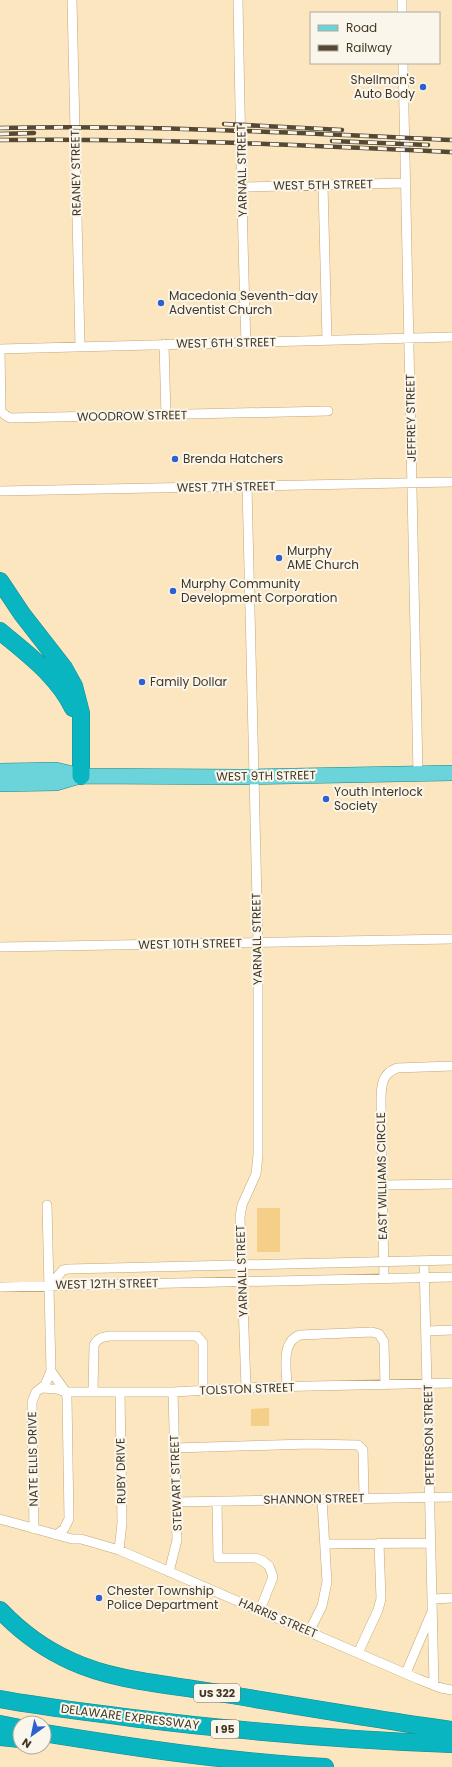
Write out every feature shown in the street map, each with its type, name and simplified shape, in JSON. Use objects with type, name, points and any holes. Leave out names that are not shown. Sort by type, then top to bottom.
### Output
[{"type":"highway","points":[[0,581],[12,601],[57,658],[69,677],[80,703],[81,776]]},
{"type":"highway","points":[[0,631],[42,667],[58,683],[73,709],[80,739]]},
{"type":"highway","name":"US 322","points":[[0,1610],[21,1631],[48,1649],[71,1661],[100,1672],[234,1696],[452,1730]]},
{"type":"highway","name":"DELAWARE EXPRESSWAY","points":[[0,1699],[68,1710],[229,1729],[304,1736],[452,1744]]},
{"type":"highway","points":[[0,1724],[12,1726]]},
{"type":"highway","points":[[52,1734],[134,1748],[225,1759],[325,1767]]},
{"type":"highway","points":[[0,1737],[12,1738]]},
{"type":"highway","points":[[52,1743],[134,1748]]},
{"type":"main road","name":"WEST 9TH STREET","points":[[0,771],[56,770],[81,776],[254,777],[452,773]]},
{"type":"main road","name":"WEST 9TH STREET","points":[[0,784],[56,783],[81,776]]},
{"type":"street","name":"REANEY STREET","points":[[72,0],[80,346]]},
{"type":"street","name":"YARNALL STREET","points":[[238,0],[241,187],[246,342]]},
{"type":"street","points":[[402,0],[402,12]]},
{"type":"street","name":"JEFFREY STREET","points":[[403,64],[418,774]]},
{"type":"street","name":"WEST 5TH STREET","points":[[241,187],[406,183]]},
{"type":"street","points":[[323,185],[327,340]]},
{"type":"street","name":"WEST 6TH STREET","points":[[0,349],[452,337]]},
{"type":"street","points":[[164,344],[166,416]]},
{"type":"street","name":"WOODROW STREET","points":[[0,349],[1,411],[5,416],[10,418],[166,416],[328,411]]},
{"type":"street","name":"WEST 7TH STREET","points":[[0,491],[452,482]]},
{"type":"street","name":"YARNALL STREET","points":[[246,1388],[240,1217],[242,1205],[256,1174],[258,1155],[258,943],[247,486]]},
{"type":"street","name":"WEST 10TH STREET","points":[[0,946],[452,939]]},
{"type":"street","name":"EAST WILLIAMS CIRCLE","points":[[384,1278],[381,1088],[386,1075],[397,1068],[452,1066]]},
{"type":"street","points":[[383,1185],[452,1184]]},
{"type":"street","name":"NATE ELLIS DRIVE","points":[[34,1529],[31,1408],[33,1397],[48,1380],[51,1371],[47,1205]]},
{"type":"street","name":"WEST 12TH STREET","points":[[50,1286],[60,1273],[68,1269],[452,1260]]},
{"type":"street","name":"PETERSON STREET","points":[[424,1261],[427,1331],[434,1685]]},
{"type":"street","name":"WEST 12TH STREET","points":[[50,1286],[384,1278],[452,1278]]},
{"type":"street","points":[[0,1287],[50,1286]]},
{"type":"street","points":[[427,1331],[452,1330]]},
{"type":"street","points":[[287,1387],[287,1346],[295,1337],[300,1335],[372,1332],[379,1334],[384,1342],[385,1385]]},
{"type":"street","points":[[93,1392],[94,1345],[96,1340],[110,1336],[197,1336],[203,1343],[203,1389]]},
{"type":"street","points":[[51,1371],[66,1392],[68,1519],[64,1529],[56,1535]]},
{"type":"street","name":"TOLSTON STREET","points":[[42,1388],[56,1389],[66,1392],[173,1392],[203,1389],[452,1383]]},
{"type":"street","name":"RUBY DRIVE","points":[[119,1550],[122,1523],[120,1392]]},
{"type":"street","name":"STEWART STREET","points":[[169,1572],[177,1540],[173,1392]]},
{"type":"street","points":[[175,1448],[308,1444],[358,1445],[363,1450],[364,1498]]},
{"type":"street","name":"SHANNON STREET","points":[[176,1502],[452,1497]]},
{"type":"street","points":[[309,1632],[322,1606],[327,1582],[322,1499]]},
{"type":"street","points":[[217,1501],[218,1558],[256,1558],[269,1566],[273,1577],[260,1610]]},
{"type":"street","name":"HARRIS STREET","points":[[0,1519],[56,1535],[72,1539],[81,1539],[119,1550],[434,1685],[452,1690]]},
{"type":"street","points":[[68,1519],[75,1534],[81,1539]]},
{"type":"street","points":[[325,1544],[431,1543]]},
{"type":"street","points":[[358,1653],[378,1610],[381,1598],[379,1544]]},
{"type":"street","points":[[433,1598],[452,1598]]},
{"type":"street","name":"PETERSON STREET","points":[[406,1673],[433,1609]]},
{"type":"shaded area","points":[[257,1208],[280,1208],[280,1252],[257,1252]]},
{"type":"shaded area","points":[[269,1408],[269,1426],[251,1426],[251,1409]]},
{"type":"railway","points":[[224,124],[342,130]]},
{"type":"railway","points":[[0,128],[57,127],[170,129],[282,132],[452,140]]},
{"type":"railway","points":[[0,134],[34,133]]},
{"type":"railway","points":[[0,140],[170,141],[452,152]]},
{"type":"railway","points":[[332,141],[428,145]]},
{"type":"place","name":"Shellman's Auto Body","points":[[423,87]]},
{"type":"place","name":"Macedonia Seventh-day Adventist Church","points":[[161,303]]},
{"type":"place","name":"Brenda Hatchers","points":[[175,459]]},
{"type":"place","name":"Murphy AME Church","points":[[279,558]]},
{"type":"place","name":"Murphy Community Development Corporation","points":[[173,591]]},
{"type":"place","name":"Family Dollar","points":[[142,682]]},
{"type":"place","name":"Youth Interlock Society","points":[[326,799]]},
{"type":"place","name":"Chester Township Police Department","points":[[99,1598]]}]
